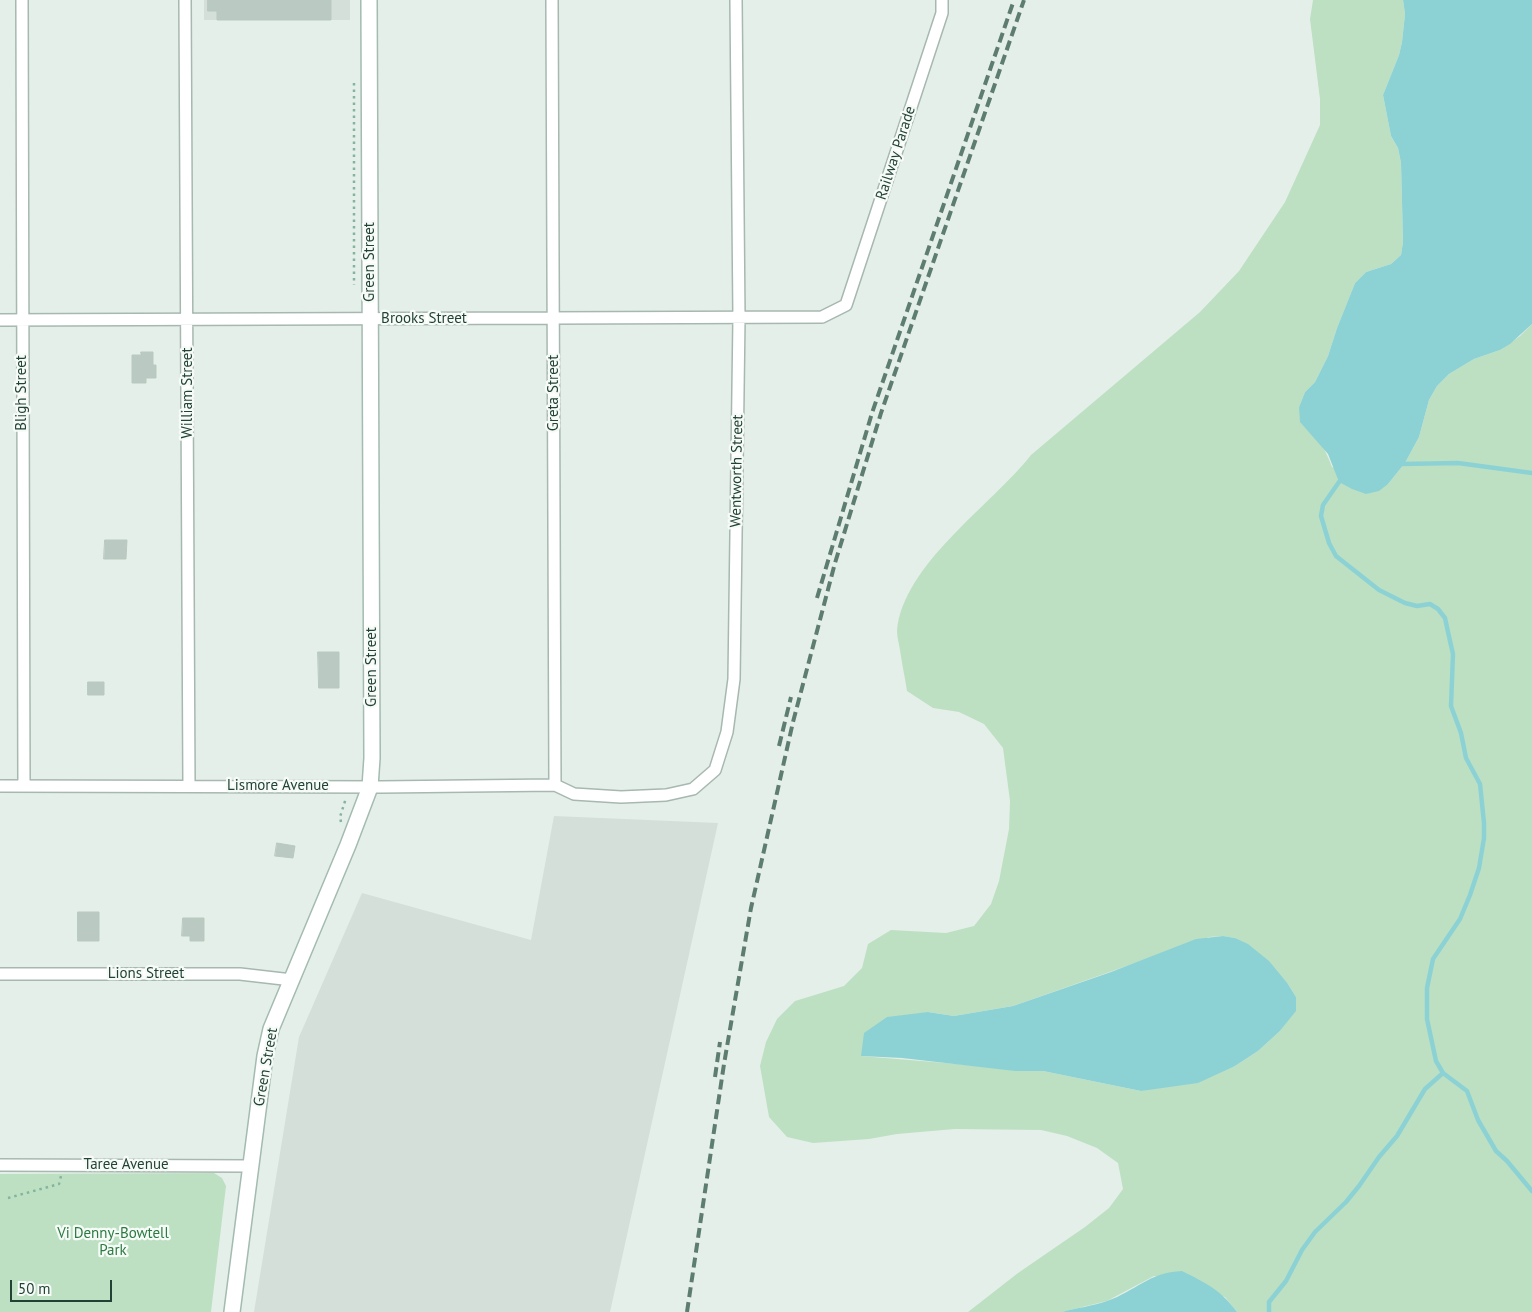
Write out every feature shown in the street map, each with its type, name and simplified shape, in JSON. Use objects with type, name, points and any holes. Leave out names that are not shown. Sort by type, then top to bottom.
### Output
[{"type":"street","name":"Bligh Street","points":[[22,0],[24,786]]},
{"type":"street","name":"William Street","points":[[185,0],[189,786]]},
{"type":"street","name":"Green Street","points":[[232,1312],[265,1056],[271,1029],[370,787],[372,758],[369,0]]},
{"type":"street","name":"Greta Street","points":[[552,0],[555,785]]},
{"type":"street","name":"Wentworth Street","points":[[555,785],[574,794],[621,797],[666,795],[693,789],[715,770],[727,732],[734,679],[739,318],[736,0]]},
{"type":"street","name":"Railway Parade","points":[[846,305],[942,14],[942,0]]},
{"type":"street","name":"Brooks Street","points":[[0,320],[822,317],[846,305]]},
{"type":"street","name":"Lismore Avenue","points":[[0,786],[370,787],[555,785]]},
{"type":"street","name":"Lions Street","points":[[0,974],[240,974],[292,980]]},
{"type":"street","name":"Taree Avenue","points":[[0,1165],[251,1166]]},
{"type":"path","points":[[8,1198],[59,1184],[62,1165]]},
{"type":"shaded area","points":[[204,0],[350,0],[350,20],[204,20]]},
{"type":"shaded area","points":[[554,816],[718,823],[610,1312],[254,1312],[299,1037],[362,893],[531,940]]},
{"type":"green space","points":[[1313,0],[1403,0],[1405,14],[1399,55],[1383,95],[1391,136],[1398,148],[1401,163],[1403,242],[1401,255],[1391,264],[1366,272],[1355,283],[1328,356],[1315,382],[1305,392],[1299,407],[1332,467],[1388,484],[1405,463],[1419,437],[1429,400],[1437,386],[1449,374],[1474,359],[1500,350],[1520,336],[1532,324],[1532,1312],[1237,1312],[1225,1297],[1154,1276],[1107,1301],[1062,1312],[968,1312],[1018,1273],[1085,1227],[1109,1208],[1123,1189],[1118,1163],[1097,1148],[1067,1136],[1041,1130],[955,1129],[897,1134],[869,1139],[813,1143],[787,1137],[769,1117],[760,1066],[766,1042],[777,1019],[795,1001],[844,986],[862,968],[868,944],[891,930],[946,933],[974,926],[991,904],[999,881],[1009,829],[1010,801],[1003,748],[984,724],[959,712],[933,708],[907,691],[897,633],[903,606],[915,582],[932,559],[1031,455],[1200,312],[1239,271],[1285,202],[1320,125],[1320,99],[1310,19]],"holes":[[[1209,937],[1235,938],[1288,984],[1296,997],[1296,1010],[1280,1031],[1258,1051],[1235,1066],[1223,1070],[1141,1091],[1043,1071],[861,1056],[928,1012],[954,1016],[1013,1006]]]},
{"type":"green space","name":"Vi Denny-Bowtell Park","points":[[214,1173],[222,1178],[226,1186],[211,1312],[0,1312],[0,1174]]},
{"type":"water","points":[[1403,0],[1532,0],[1532,324],[1510,344],[1500,350],[1474,359],[1449,374],[1437,386],[1429,400],[1419,437],[1405,463],[1388,484],[1379,491],[1366,494],[1339,482],[1328,454],[1300,422],[1299,407],[1305,392],[1315,382],[1328,356],[1355,283],[1366,272],[1391,264],[1401,255],[1403,242],[1401,163],[1398,148],[1391,136],[1383,95],[1399,55],[1402,42],[1405,14]]},
{"type":"water","points":[[1223,936],[1235,938],[1248,944],[1269,961],[1296,997],[1296,1011],[1280,1031],[1258,1051],[1235,1066],[1198,1083],[1141,1091],[1043,1071],[1015,1071],[902,1058],[861,1056],[864,1033],[887,1017],[928,1012],[954,1016],[1013,1006],[1111,972],[1196,939]]},
{"type":"water","points":[[1182,1271],[1212,1288],[1225,1298],[1237,1312],[1062,1312],[1107,1301],[1151,1278],[1170,1272]]},
{"type":"building","points":[[208,0],[331,0],[331,20],[217,20],[217,11],[208,11]]},
{"type":"building","points":[[141,352],[153,352],[156,378],[146,378],[146,383],[132,383],[132,355],[141,355]]},
{"type":"building","points":[[105,540],[127,540],[126,559],[104,559]]},
{"type":"building","points":[[318,652],[339,652],[339,688],[319,688]]},
{"type":"building","points":[[88,682],[104,682],[104,695],[88,695]]},
{"type":"building","points":[[277,843],[295,846],[293,858],[275,856]]},
{"type":"building","points":[[78,912],[99,912],[99,941],[78,941]]},
{"type":"building","points":[[183,918],[204,918],[204,941],[190,941],[190,936],[182,936]]},
{"type":"waterway","points":[[1401,464],[1458,463],[1532,473]]},
{"type":"waterway","points":[[1343,479],[1323,505],[1321,516],[1329,543],[1336,556],[1379,590],[1405,603],[1417,606],[1430,604],[1438,609],[1445,618],[1453,654],[1451,706],[1461,733],[1466,758],[1480,784],[1484,838],[1479,868],[1460,919],[1433,959],[1427,988],[1427,1019],[1436,1061],[1443,1073],[1467,1091],[1478,1120],[1496,1151],[1532,1191]]},
{"type":"waterway","points":[[1269,1312],[1269,1302],[1286,1281],[1302,1250],[1315,1232],[1346,1202],[1359,1186],[1379,1157],[1397,1136],[1425,1089],[1443,1073]]},
{"type":"railway","points":[[817,598],[872,413],[1014,0]]},
{"type":"railway","points":[[687,1312],[724,1064],[751,908],[793,722],[835,563],[881,413],[1024,0]]},
{"type":"railway","points":[[779,746],[791,697]]},
{"type":"railway","points":[[715,1077],[720,1042]]}]
